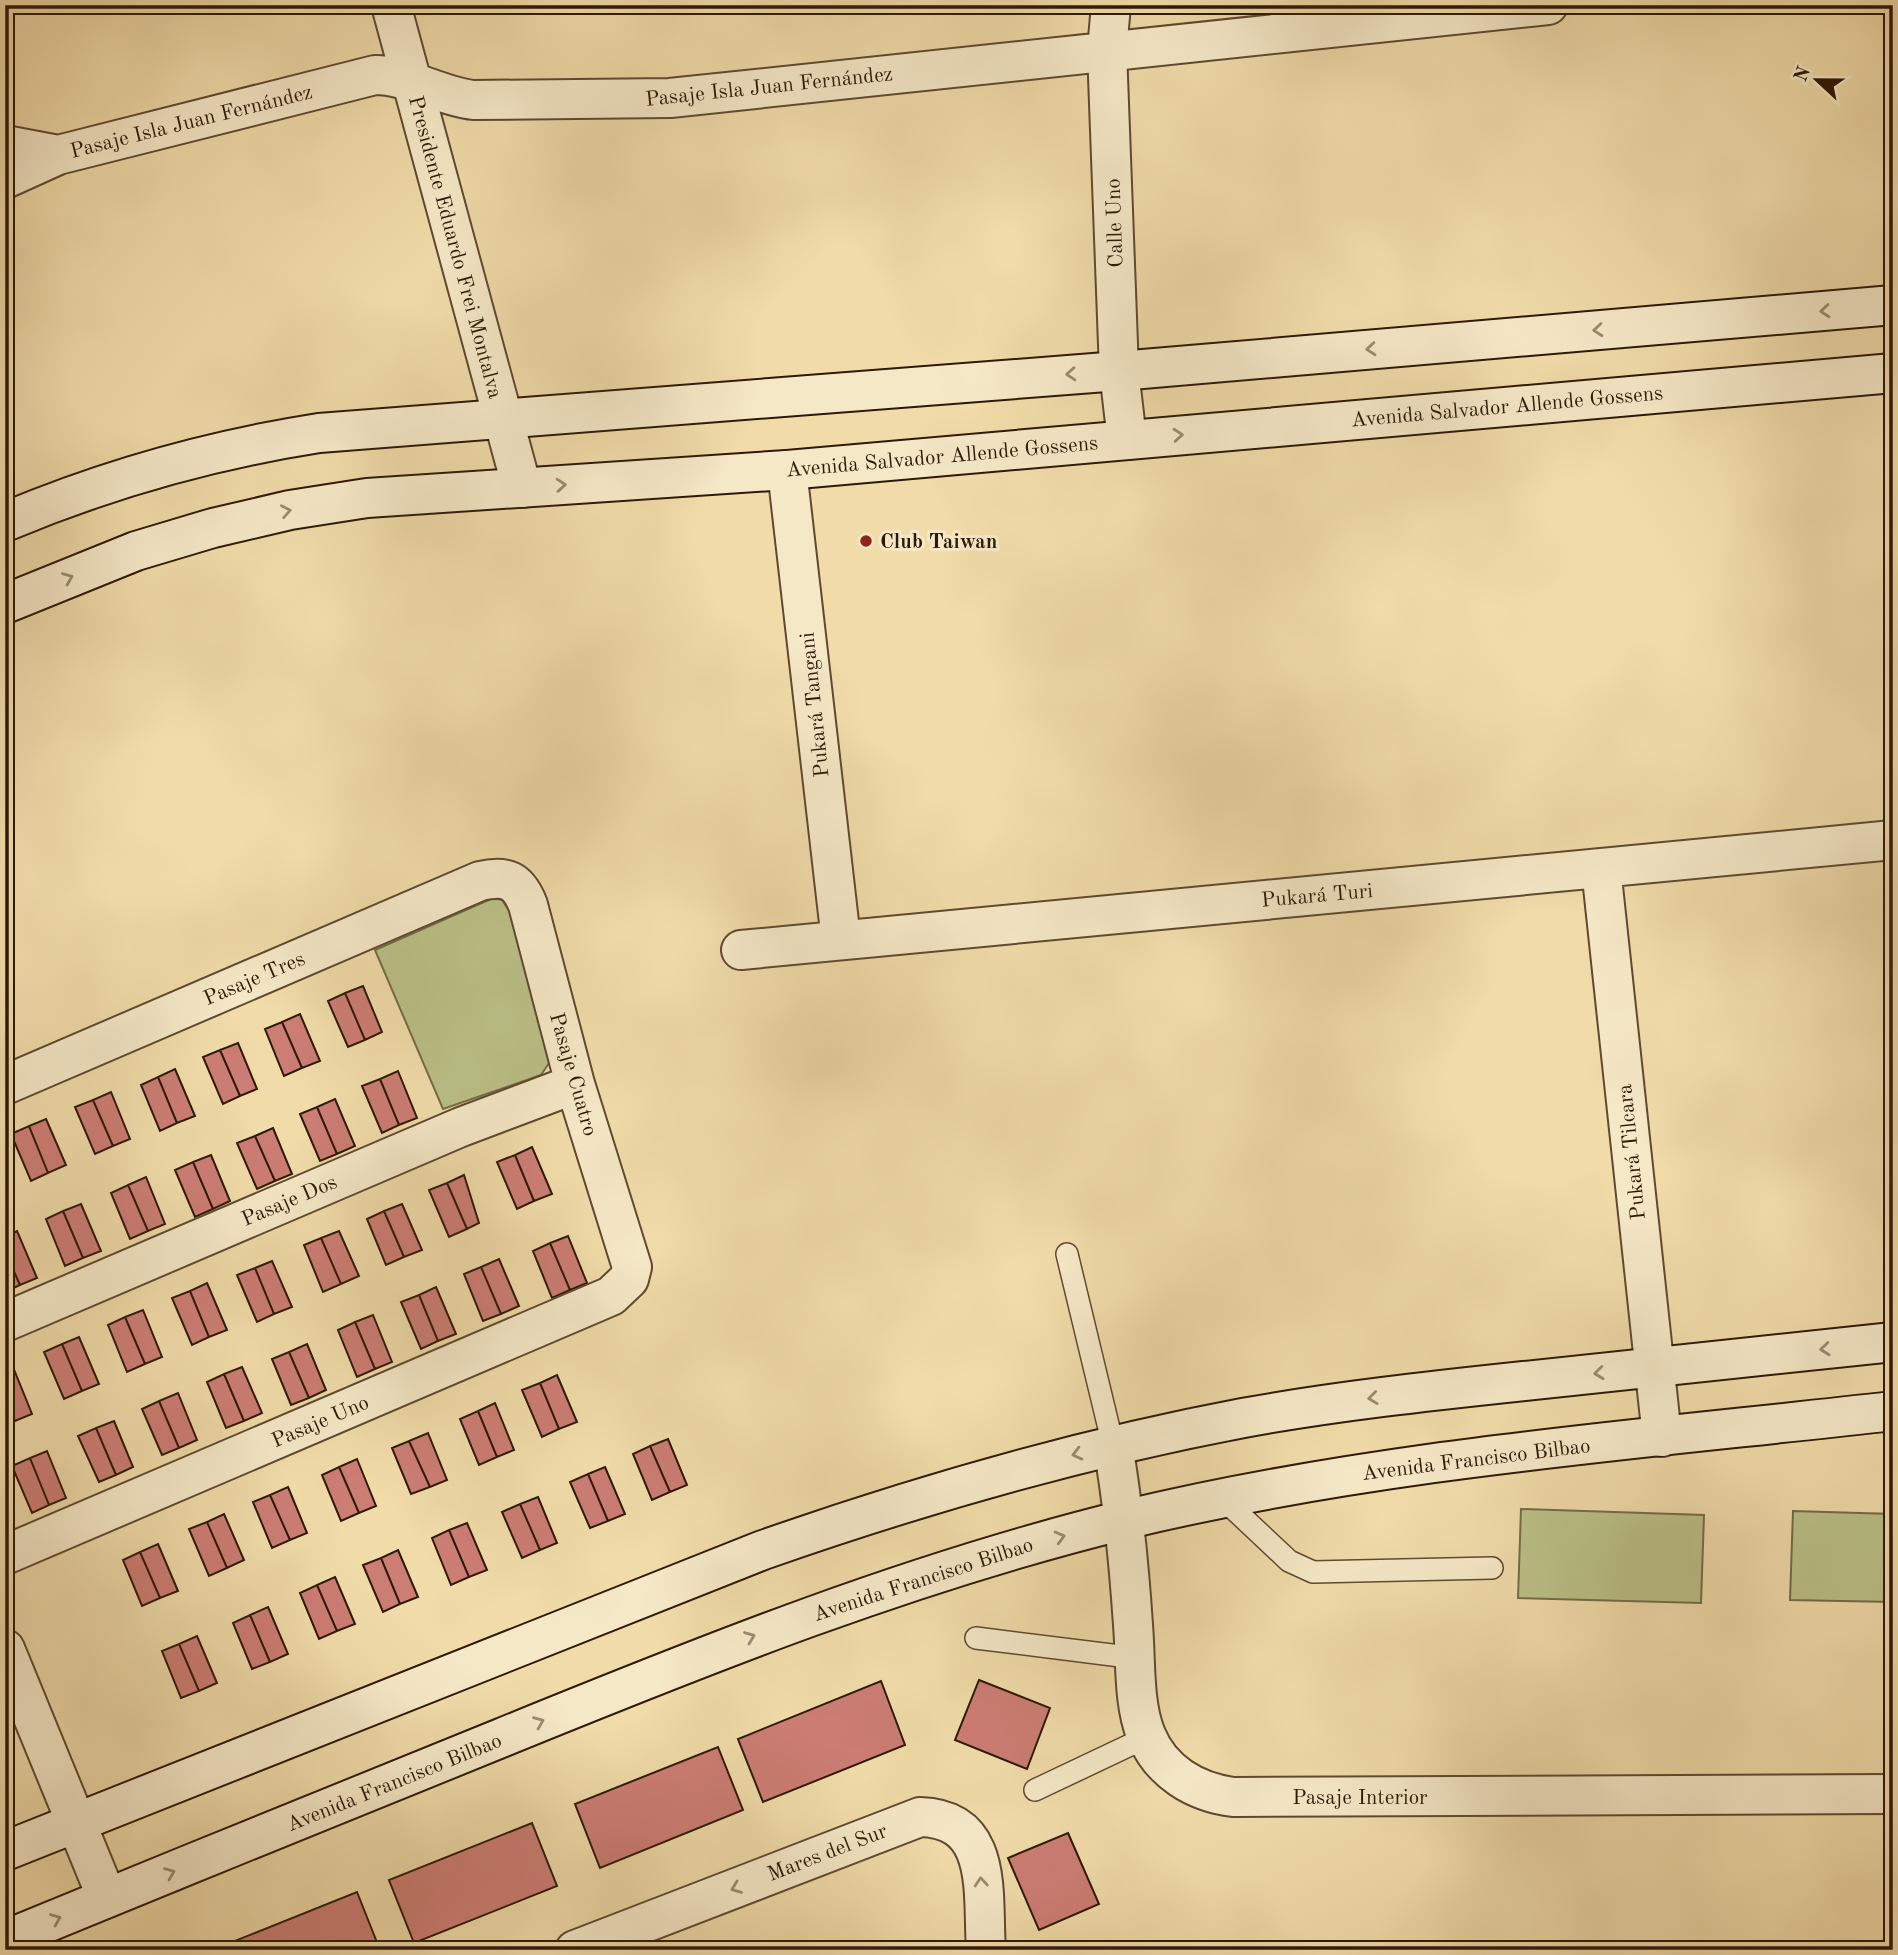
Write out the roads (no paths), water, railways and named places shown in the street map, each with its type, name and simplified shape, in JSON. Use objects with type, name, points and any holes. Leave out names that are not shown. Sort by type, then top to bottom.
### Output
[{"type":"street","name":"Presidente Eduardo Frei Montalva","points":[[391,5],[522,488]]},
{"type":"street","name":"Calle Uno","points":[[1111,5],[1107,50],[1119,371],[1126,440]]},
{"type":"street","name":"Pasaje Isla Juan Fernández","points":[[5,179],[58,155],[364,76],[385,75],[412,85],[473,100],[670,98],[1548,5]]},
{"type":"street","points":[[5,145],[58,155]]},
{"type":"street","points":[[5,523],[140,472],[257,443],[319,433],[1119,371],[1893,305]]},
{"type":"street","name":"Avenida Salvador Allende Gossens","points":[[5,604],[136,551],[213,527],[290,510],[367,499],[787,470],[1893,373]]},
{"type":"street","name":"Pukará Tangani","points":[[787,470],[841,940]]},
{"type":"street","name":"Pukará Turi","points":[[741,950],[1893,840]]},
{"type":"street","name":"Pukará Tilcara","points":[[1601,868],[1662,1437]]},
{"type":"street","name":"Pasaje Cuatro","points":[[504,877],[514,881],[522,890],[528,905],[575,1084],[630,1255],[629,1279]]},
{"type":"street","name":"Pasaje Tres","points":[[5,1085],[480,881],[504,877]]},
{"type":"street","name":"Pasaje Dos","points":[[5,1322],[461,1127],[575,1084]]},
{"type":"street","name":"Pasaje Uno","points":[[5,1555],[611,1297],[629,1279]]},
{"type":"street","points":[[5,1851],[763,1550],[959,1485],[1113,1445],[1244,1418],[1370,1398],[1893,1342]]},
{"type":"street","name":"Avenida Francisco Bilbao","points":[[5,1940],[798,1619],[918,1578],[1126,1520],[1222,1498],[1417,1465],[1893,1411]]},
{"type":"street","name":"Pasaje Interior","points":[[1113,1445],[1126,1520],[1141,1719],[1147,1737],[1167,1767],[1182,1779],[1214,1795],[1893,1794]]},
{"type":"street","points":[[5,1649],[13,1689],[76,1822],[107,1898]]},
{"type":"street","name":"Mares del Sur","points":[[575,1950],[920,1816],[940,1817],[955,1822],[972,1840],[979,1858],[986,1950]]},
{"type":"lane","points":[[1067,1254],[1113,1445]]},
{"type":"lane","points":[[1222,1498],[1289,1561],[1313,1573],[1492,1568]]},
{"type":"lane","points":[[976,1638],[1136,1658]]},
{"type":"lane","points":[[1035,1790],[1147,1737]]},
{"type":"place","name":"Club Taiwan","points":[[866,541]]}]
